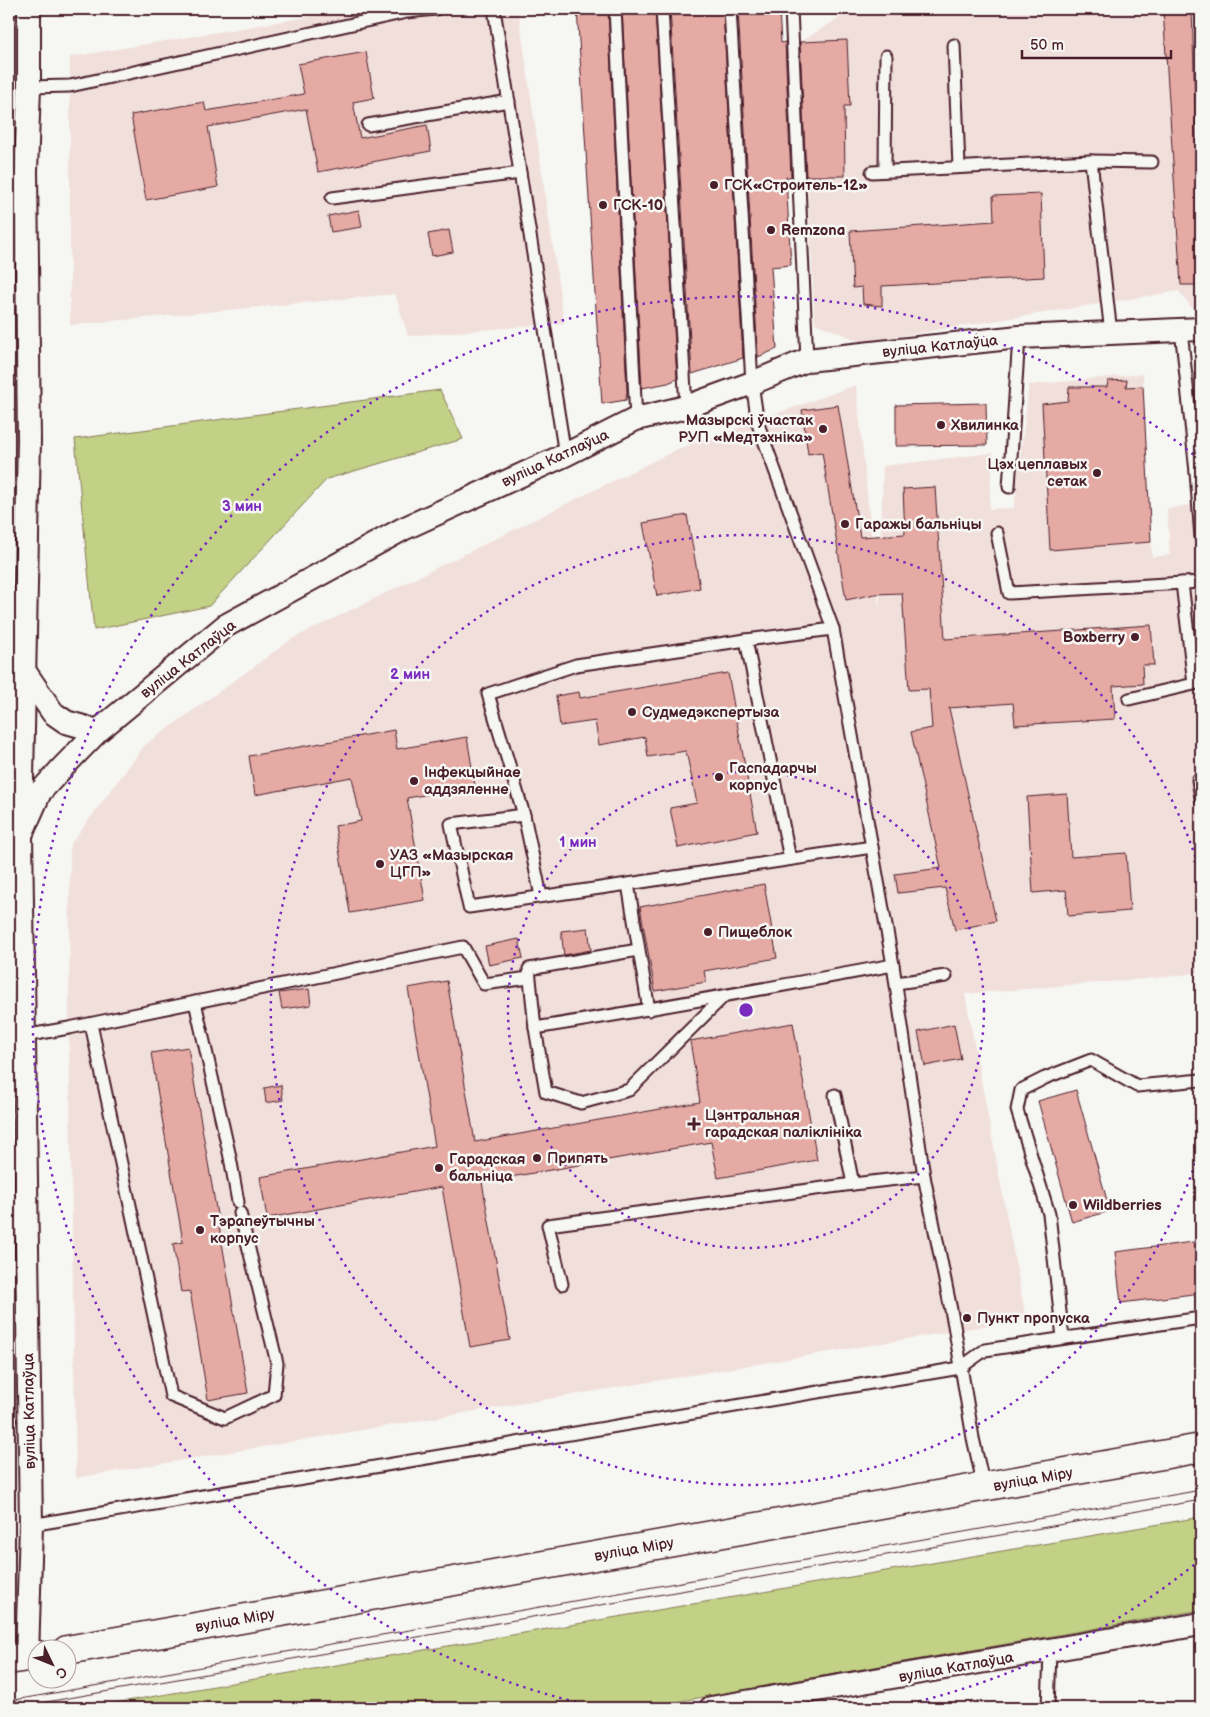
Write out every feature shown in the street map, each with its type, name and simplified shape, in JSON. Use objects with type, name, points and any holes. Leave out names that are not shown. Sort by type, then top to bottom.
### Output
[{"type":"main road","name":"вуліца Міру","points":[[78,1648],[1201,1448]]},
{"type":"street","name":"вуліца Катлаўца","points":[[24,1657],[31,1525],[21,835],[29,440],[26,171],[29,9]]},
{"type":"street","name":"вуліца Катлаўца","points":[[21,835],[40,792],[62,766],[98,731],[225,626],[403,529],[565,455],[636,419],[686,407],[752,383],[807,360],[1019,337],[1191,329]]},
{"type":"street","points":[[24,669],[53,713],[66,722],[98,731]]},
{"type":"street","name":"вуліца Катлаўца","points":[[711,1708],[1201,1624]]},
{"type":"lane","points":[[29,86],[70,86],[407,12],[436,9]]},
{"type":"lane","points":[[494,9],[565,455]]},
{"type":"lane","points":[[615,9],[636,419]]},
{"type":"lane","points":[[662,9],[686,407]]},
{"type":"lane","points":[[730,9],[752,383],[758,424],[833,629],[896,983],[924,1176],[984,1488]]},
{"type":"lane","points":[[791,9],[807,360]]},
{"type":"lane","points":[[954,45],[959,168]]},
{"type":"lane","points":[[885,171],[886,56]]},
{"type":"lane","points":[[368,125],[508,101]]},
{"type":"lane","points":[[1091,161],[1111,333]]},
{"type":"lane","points":[[872,172],[1091,161],[1152,162]]},
{"type":"lane","points":[[332,198],[520,173]]},
{"type":"lane","points":[[1191,329],[1201,538]]},
{"type":"lane","points":[[1010,487],[1019,337]]},
{"type":"lane","points":[[997,533],[1009,593],[1201,582]]},
{"type":"lane","points":[[1129,699],[1194,684],[1182,583]]},
{"type":"lane","points":[[541,896],[524,815],[488,694],[576,666],[746,640],[833,629]]},
{"type":"lane","points":[[746,640],[790,859]]},
{"type":"lane","points":[[1201,779],[1198,780],[1201,798]]},
{"type":"lane","points":[[524,815],[451,824],[469,907],[872,846]]},
{"type":"lane","points":[[628,884],[649,1010]]},
{"type":"lane","points":[[24,1036],[91,1024],[463,947],[484,984],[530,978]]},
{"type":"lane","points":[[638,950],[528,969],[535,1028],[546,1092],[581,1103],[629,1090],[724,996]]},
{"type":"lane","points":[[535,1028],[649,1010],[893,965]]},
{"type":"lane","points":[[896,983],[946,976]]},
{"type":"lane","points":[[91,1024],[171,1396],[225,1418],[274,1395],[277,1363],[239,1208],[230,1157],[195,1002]]},
{"type":"lane","points":[[1063,1338],[1049,1214],[1017,1110],[1021,1090],[1045,1078],[1091,1060],[1137,1086],[1201,1080]]},
{"type":"lane","points":[[835,1095],[853,1184]]},
{"type":"lane","points":[[562,1284],[548,1225],[924,1176]]},
{"type":"lane","points":[[31,1525],[960,1368],[984,1350],[1201,1318]]},
{"type":"lane","points":[[1048,1708],[1050,1651]]},
{"type":"shaded area","points":[[355,9],[518,9],[564,323],[408,336],[395,294],[70,325],[70,57]]},
{"type":"shaded area","points":[[854,9],[1201,9],[1201,307],[1192,308],[1179,291],[862,342],[815,323],[800,42]]},
{"type":"shaded area","points":[[1143,374],[1152,557],[1170,555],[1167,509],[1201,503],[1201,972],[1166,977],[965,994],[1026,1319],[76,1478],[69,1028],[70,845],[145,745],[292,639],[678,449],[856,385],[879,610],[883,466],[993,453],[989,509],[1014,508],[1029,385]]},
{"type":"green space","points":[[440,390],[463,439],[327,479],[209,606],[94,630],[75,439]]},
{"type":"green space","points":[[1201,1517],[1201,1610],[641,1708],[86,1708]]},
{"type":"building","name":"ГСК-10","points":[[577,9],[608,9],[627,391],[626,400],[602,404]]},
{"type":"building","points":[[622,9],[655,9],[677,379],[668,383],[642,388]]},
{"type":"building","points":[[670,9],[723,9],[743,358],[692,374]]},
{"type":"building","points":[[738,9],[779,9],[781,43],[785,42],[791,177],[786,177],[791,265],[771,267],[777,349],[758,357]]},
{"type":"building","points":[[1163,9],[1192,9],[1201,285],[1181,285]]},
{"type":"building","points":[[847,40],[850,106],[844,106],[845,176],[806,176],[800,42]]},
{"type":"building","points":[[366,52],[374,98],[353,102],[360,138],[427,125],[431,151],[318,172],[306,109],[208,127],[218,187],[146,200],[131,115],[204,102],[206,111],[304,94],[298,64]]},
{"type":"building","points":[[1041,194],[1044,277],[882,286],[882,306],[863,304],[862,287],[853,288],[850,231],[994,221],[993,196]]},
{"type":"building","points":[[359,210],[362,227],[331,232],[328,216]]},
{"type":"building","points":[[449,230],[453,252],[432,256],[428,234]]},
{"type":"building","name":"Цэх цеплавых сетак","points":[[1127,380],[1126,387],[1143,386],[1151,542],[1050,550],[1042,404],[1068,401],[1069,387],[1107,387],[1108,381]]},
{"type":"building","name":"Хвилинка","points":[[986,403],[987,445],[896,446],[896,405]]},
{"type":"building","points":[[838,405],[860,537],[905,534],[903,489],[935,487],[945,639],[1151,625],[1154,665],[1142,665],[1143,684],[1113,686],[1115,719],[1015,725],[1013,703],[949,708],[996,921],[955,930],[945,888],[898,893],[895,874],[941,868],[911,732],[932,728],[929,689],[909,690],[902,593],[875,594],[846,600],[822,452],[808,454],[802,410]]},
{"type":"building","points":[[687,515],[700,588],[657,596],[643,523]]},
{"type":"building","points":[[728,673],[757,832],[678,848],[670,808],[697,803],[686,751],[648,757],[645,737],[599,745],[595,721],[560,726],[556,696],[579,692],[580,698]]},
{"type":"building","name":"Інфекцыйнае аддзяленне","points":[[394,730],[397,749],[467,737],[475,786],[407,798],[425,900],[350,913],[335,826],[361,821],[352,777],[255,795],[249,756]]},
{"type":"building","points":[[1067,794],[1071,857],[1126,853],[1130,911],[1068,916],[1066,890],[1033,893],[1027,797]]},
{"type":"building","name":"Пищеблок","points":[[764,884],[777,958],[704,971],[706,982],[655,991],[640,907]]},
{"type":"building","points":[[588,928],[591,950],[564,955],[561,931]]},
{"type":"building","points":[[519,939],[523,958],[489,965],[485,946]]},
{"type":"building","name":"Гарадская бальніца","points":[[447,981],[475,1142],[700,1102],[690,1041],[793,1023],[817,1160],[718,1178],[711,1142],[482,1182],[510,1340],[470,1347],[442,1187],[267,1218],[260,1177],[435,1146],[408,988]]},
{"type":"building","points":[[309,989],[311,1005],[282,1009],[279,993]]},
{"type":"building","points":[[954,1024],[961,1059],[925,1066],[918,1032]]},
{"type":"building","name":"Тэрапеўтычны корпус","points":[[188,1047],[248,1393],[208,1400],[190,1291],[181,1292],[173,1244],[183,1242],[151,1053]]},
{"type":"building","points":[[281,1085],[283,1100],[266,1103],[264,1088]]},
{"type":"building","points":[[1076,1090],[1110,1211],[1072,1222],[1038,1101]]},
{"type":"building","points":[[1201,1241],[1201,1293],[1121,1303],[1115,1252]]},
{"type":"tram line","points":[[9,1701],[1201,1490]]},
{"type":"tram line","points":[[12,1708],[1201,1500]]},
{"type":"place","name":"ГСК«Строитель-12»","points":[[714,185]]},
{"type":"place","name":"ГСК-10","points":[[603,205]]},
{"type":"place","name":"Remzona","points":[[771,230]]},
{"type":"place","name":"Хвилинка","points":[[941,425]]},
{"type":"place","name":"Мазырскі ўчастак РУП «Медтэхніка»","points":[[823,429]]},
{"type":"place","name":"Цэх цеплавых сетак","points":[[1097,473]]},
{"type":"place","name":"Гаражы бальніцы","points":[[845,524]]},
{"type":"place","name":"Boxberry","points":[[1135,637]]},
{"type":"place","name":"Судмедэкспертыза","points":[[632,712]]},
{"type":"place","name":"Гаспадарчы корпус","points":[[719,777]]},
{"type":"place","name":"Інфекцыйнае аддзяленне","points":[[414,781]]},
{"type":"place","name":"УАЗ «Мазырская ЦГП»","points":[[380,864]]},
{"type":"place","name":"Пищеблок","points":[[708,932]]},
{"type":"place","name":"Цэнтральная гарадская паліклініка","points":[[694,1124]]},
{"type":"place","name":"Припять","points":[[537,1158]]},
{"type":"place","name":"Гарадская бальніца","points":[[439,1168]]},
{"type":"place","name":"Wildberries","points":[[1073,1205]]},
{"type":"place","name":"Тэрапеўтычны корпус","points":[[200,1230]]},
{"type":"place","name":"Пункт пропуска","points":[[967,1318]]}]
